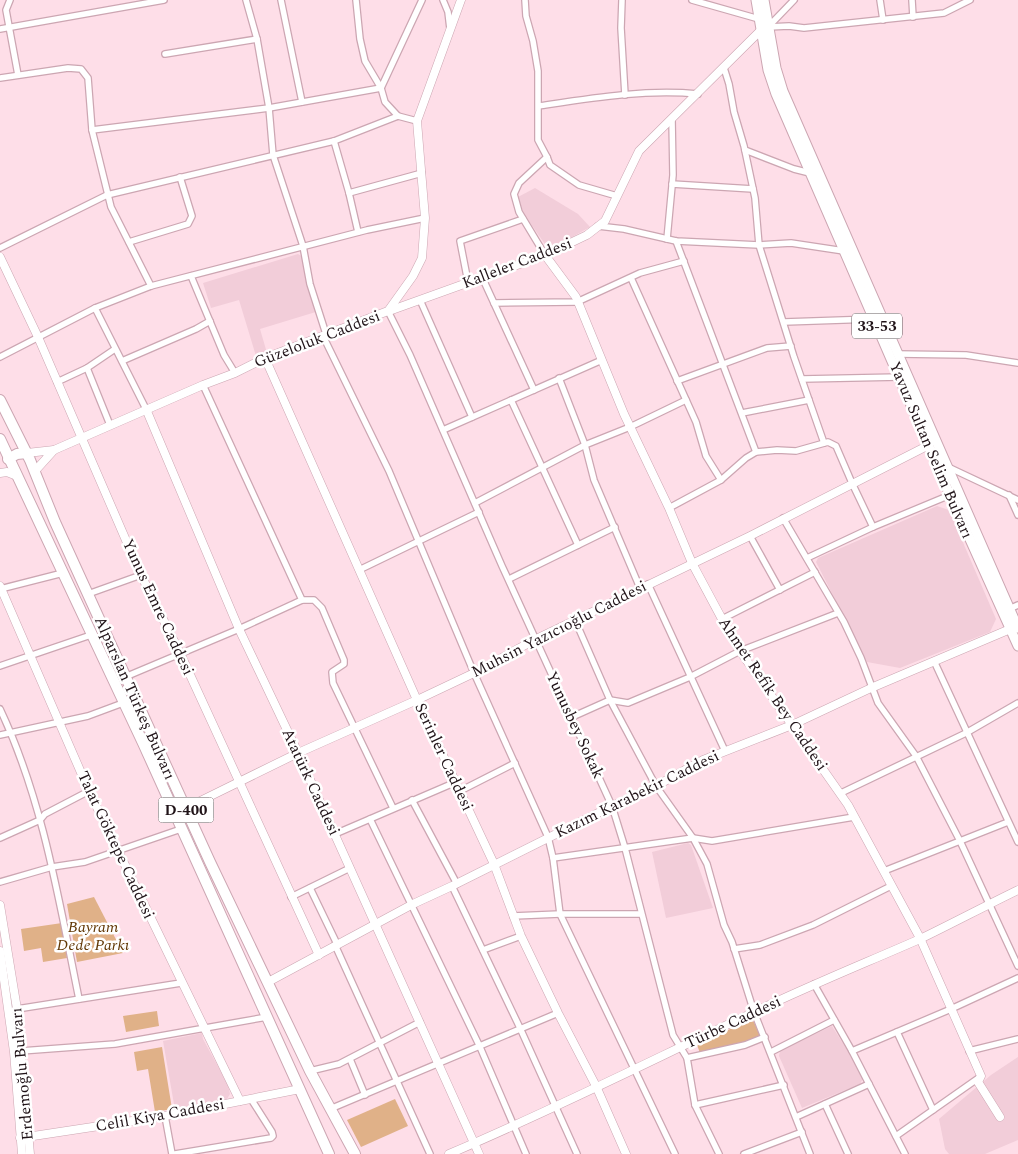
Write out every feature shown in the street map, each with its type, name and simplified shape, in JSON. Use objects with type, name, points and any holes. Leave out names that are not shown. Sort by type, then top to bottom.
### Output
[{"type":"highway","name":"Alparslan Türkeş Bulvarı","points":[[0,400],[27,453],[125,677],[186,808],[310,1071],[355,1154]]},
{"type":"highway","name":"Alparslan Türkeş Bulvarı","points":[[0,439],[4,461],[16,476],[63,573],[329,1154]]},
{"type":"highway","points":[[4,461],[17,454],[27,453]]},
{"type":"highway","points":[[16,476],[26,476],[34,471]]},
{"type":"main road","name":"Yavuz Sultan Selim Bulvarı","points":[[756,0],[759,19],[764,29],[783,91],[1009,609],[1018,646]]},
{"type":"main road","name":"Yavuz Sultan Selim Bulvarı","points":[[764,0],[764,29],[768,70],[776,94],[950,494],[1015,628]]},
{"type":"street","points":[[10,0],[6,10],[18,76]]},
{"type":"street","points":[[0,29],[164,0]]},
{"type":"street","points":[[246,0],[257,39],[269,108],[274,155],[304,246],[310,284],[325,335],[389,471],[474,673],[548,837],[553,858],[560,914],[675,1154]]},
{"type":"street","points":[[281,0],[302,102]]},
{"type":"street","points":[[356,0],[360,39],[365,61],[381,88],[385,102],[398,116],[418,121]]},
{"type":"street","points":[[381,88],[422,0]]},
{"type":"street","points":[[443,0],[448,12],[450,30]]},
{"type":"street","name":"Güzeloluk Caddesi","points":[[27,453],[54,450],[203,384],[235,373],[265,358],[388,311],[413,276],[422,258],[425,218],[417,132],[418,121],[461,0]]},
{"type":"street","points":[[525,0],[526,16],[533,41],[538,71],[538,140],[550,165],[579,185],[617,196]]},
{"type":"street","points":[[622,0],[621,28],[625,95]]},
{"type":"street","points":[[692,0],[759,19]]},
{"type":"street","points":[[764,29],[794,0]]},
{"type":"street","points":[[880,0],[883,20]]},
{"type":"street","points":[[912,0],[913,17]]},
{"type":"street","points":[[764,29],[804,28],[944,13],[970,0]]},
{"type":"street","name":"Kalleler Caddesi","points":[[388,311],[545,255],[587,235],[605,221],[639,152],[764,29]]},
{"type":"street","points":[[166,54],[257,39]]},
{"type":"street","points":[[0,78],[68,68],[81,69],[88,78],[92,130],[107,195],[111,207],[151,286]]},
{"type":"street","points":[[724,68],[753,189],[759,244],[824,443]]},
{"type":"street","points":[[92,130],[269,108],[381,88]]},
{"type":"street","points":[[539,106],[625,95],[673,92],[698,94]]},
{"type":"street","points":[[0,248],[107,195],[334,141],[398,116]]},
{"type":"street","points":[[667,239],[672,184],[672,119]]},
{"type":"street","points":[[334,141],[358,232]]},
{"type":"street","points":[[745,150],[794,169],[810,173]]},
{"type":"street","points":[[545,255],[519,212],[514,194],[519,183],[547,157]]},
{"type":"street","points":[[349,192],[422,173]]},
{"type":"street","points":[[129,242],[188,224],[192,216],[180,177]]},
{"type":"street","points":[[672,184],[753,189]]},
{"type":"street","points":[[0,357],[95,308],[151,286],[358,232],[425,218]]},
{"type":"street","points":[[468,282],[460,241],[523,219]]},
{"type":"street","points":[[598,226],[624,229],[676,241],[759,244],[791,243],[844,251]]},
{"type":"street","points":[[676,241],[756,452]]},
{"type":"street","name":"Ahmet Refik Bey Caddesi","points":[[545,255],[577,302],[630,427],[692,563],[740,651],[840,793],[854,817],[920,938],[981,1076],[978,1082],[1000,1117]]},
{"type":"street","name":"Yunus Emre Caddesi","points":[[0,257],[38,337],[141,575],[180,653],[319,955]]},
{"type":"street","points":[[494,304],[577,302],[631,278],[684,261]]},
{"type":"street","points":[[191,276],[224,355],[235,373]]},
{"type":"street","points":[[482,277],[534,390]]},
{"type":"street","points":[[631,278],[696,422],[706,456],[721,480]]},
{"type":"street","points":[[420,300],[472,417]]},
{"type":"street","points":[[95,308],[146,409]]},
{"type":"street","name":"Yunusbey Sokak","points":[[388,311],[410,355],[508,579],[612,806],[625,848],[673,1035],[687,1058],[695,1105],[719,1152]]},
{"type":"street","points":[[784,322],[873,318]]},
{"type":"street","points":[[122,361],[210,321]]},
{"type":"street","points":[[677,382],[767,348],[791,346]]},
{"type":"street","points":[[57,382],[87,368],[116,349]]},
{"type":"street","points":[[898,354],[966,355],[1018,363]]},
{"type":"street","name":"Serinler Caddesi","points":[[265,358],[417,700],[494,864],[521,936],[596,1086],[626,1154]]},
{"type":"street","points":[[443,430],[602,360]]},
{"type":"street","points":[[87,368],[110,425]]},
{"type":"street","points":[[559,378],[585,445],[594,480],[724,751]]},
{"type":"street","points":[[802,379],[900,378]]},
{"type":"street","points":[[203,384],[302,600]]},
{"type":"street","points":[[511,400],[578,545]]},
{"type":"street","points":[[475,503],[585,445],[630,427],[686,400]]},
{"type":"street","points":[[742,413],[809,400]]},
{"type":"street","name":"Atatürk Caddesi","points":[[146,409],[239,629],[335,834],[374,926],[420,1022],[478,1154]]},
{"type":"street","points":[[668,508],[721,480],[746,458],[756,452],[796,451],[828,442],[836,446],[873,527]]},
{"type":"street","name":"Muhsin Yazıcıoğlu Caddesi","points":[[186,808],[298,753],[474,673],[536,639],[750,536],[929,445]]},
{"type":"street","name":"Güzeloluk Caddesi","points":[[34,471],[54,450]]},
{"type":"street","points":[[948,467],[1018,500]]},
{"type":"street","points":[[0,472],[7,472],[16,476]]},
{"type":"street","points":[[807,558],[950,494]]},
{"type":"street","points":[[1009,495],[1018,515]]},
{"type":"street","points":[[359,570],[479,512]]},
{"type":"street","points":[[783,518],[838,613],[861,658],[878,703],[916,756],[960,841],[988,905],[1018,966]]},
{"type":"street","points":[[508,579],[615,527]]},
{"type":"street","points":[[750,536],[780,590]]},
{"type":"street","points":[[722,619],[815,572]]},
{"type":"street","points":[[0,588],[63,573]]},
{"type":"street","points":[[88,594],[141,575]]},
{"type":"street","name":"Talat Göktepe Caddesi","points":[[0,588],[89,791],[240,1101]]},
{"type":"street","points":[[125,677],[302,600],[314,600],[322,608],[344,660],[344,664],[332,672],[333,683],[393,808]]},
{"type":"street","points":[[1009,609],[1018,605]]},
{"type":"street","points":[[572,717],[610,700],[628,703],[690,677],[740,651],[838,613]]},
{"type":"street","points":[[574,620],[610,700],[656,786],[693,838],[707,864],[724,925],[734,949],[754,1012],[810,1154]]},
{"type":"street","name":"Kazım Karabekir Caddesi","points":[[268,982],[412,904],[656,786],[703,760],[792,725],[871,688],[1015,628]]},
{"type":"street","points":[[0,666],[92,635]]},
{"type":"street","points":[[934,661],[1018,842]]},
{"type":"street","points":[[840,793],[966,733],[1018,703]]},
{"type":"street","points":[[0,736],[88,716],[123,704]]},
{"type":"street","points":[[0,709],[11,733],[40,820],[52,866],[79,999]]},
{"type":"street","points":[[460,791],[515,763]]},
{"type":"street","points":[[335,834],[456,782]]},
{"type":"street","points":[[0,838],[40,820],[45,814],[89,791]]},
{"type":"street","points":[[412,800],[454,885],[577,1154]]},
{"type":"street","points":[[553,858],[693,838],[712,841],[854,817]]},
{"type":"street","points":[[370,819],[480,1046],[526,1154]]},
{"type":"street","points":[[884,871],[1008,822]]},
{"type":"street","points":[[0,882],[52,866],[85,862],[181,829]]},
{"type":"street","points":[[291,897],[350,868]]},
{"type":"street","points":[[734,949],[760,945],[813,925],[891,886]]},
{"type":"street","points":[[310,888],[430,1154]]},
{"type":"street","name":"Türbe Caddesi","points":[[449,1154],[634,1070],[814,984],[920,938],[1018,890]]},
{"type":"street","name":"Erdemoğlu Bulvarı","points":[[0,905],[16,1009],[20,1051],[24,1137],[22,1154]]},
{"type":"street","points":[[513,916],[641,914]]},
{"type":"street","points":[[483,950],[521,936]]},
{"type":"street","name":"Erdemoğlu Bulvarı","points":[[0,951],[24,1137],[30,1154]]},
{"type":"street","points":[[852,1051],[1018,978]]},
{"type":"street","points":[[16,1009],[181,982]]},
{"type":"street","points":[[814,984],[852,1051],[905,1154]]},
{"type":"street","points":[[330,1109],[558,1013]]},
{"type":"street","points":[[20,1051],[115,1044],[267,1017]]},
{"type":"street","points":[[771,1052],[834,1020]]},
{"type":"street","points":[[310,1071],[339,1064],[420,1022]]},
{"type":"street","points":[[897,1032],[933,1110]]},
{"type":"street","points":[[687,1058],[745,1045],[765,1037]]},
{"type":"street","points":[[969,1051],[1018,1039]]},
{"type":"street","points":[[350,1059],[365,1095]]},
{"type":"street","points":[[896,1136],[981,1076]]},
{"type":"street","points":[[796,1117],[869,1084]]},
{"type":"street","points":[[695,1105],[784,1085]]},
{"type":"street","name":"Celil Kiya Caddesi","points":[[24,1137],[165,1116],[300,1089]]},
{"type":"street","points":[[165,1116],[174,1154],[271,1138],[273,1136],[272,1132],[251,1099]]},
{"type":"street","points":[[825,1104],[848,1154]]},
{"type":"street","points":[[744,1154],[802,1132]]},
{"type":"street","points":[[711,1154],[719,1152]]},
{"type":"shaded area","points":[[535,188],[578,214],[590,227],[549,250],[524,214],[518,197]]},
{"type":"shaded area","points":[[298,254],[303,257],[319,311],[260,329],[267,353],[256,356],[239,300],[211,308],[203,283]]},
{"type":"shaded area","points":[[937,506],[949,510],[996,619],[990,632],[900,668],[867,662],[816,562],[818,558]]},
{"type":"shaded area","points":[[688,843],[691,845],[713,908],[666,918],[652,852]]},
{"type":"shaded area","points":[[832,1026],[864,1077],[860,1084],[802,1108],[779,1056],[780,1051]]},
{"type":"shaded area","points":[[202,1033],[203,1039],[228,1085],[230,1094],[227,1099],[175,1110],[163,1041]]},
{"type":"shaded area","points":[[1018,1057],[1018,1140],[985,1154],[949,1154],[945,1149],[939,1119],[991,1075]]},
{"type":"green space","name":"Bayram Dede Parkı","points":[[94,897],[123,953],[77,962],[67,904]]},
{"type":"green space","name":"Bayram Dede Parkı","points":[[62,923],[67,958],[43,962],[41,948],[24,951],[21,929]]},
{"type":"green space","points":[[157,1011],[159,1026],[126,1032],[123,1016]]},
{"type":"green space","points":[[749,1020],[754,1022],[760,1036],[741,1044],[700,1053],[697,1045]]},
{"type":"green space","points":[[162,1047],[172,1109],[155,1112],[148,1069],[137,1071],[134,1052]]},
{"type":"green space","points":[[395,1099],[408,1126],[361,1147],[347,1120]]}]
